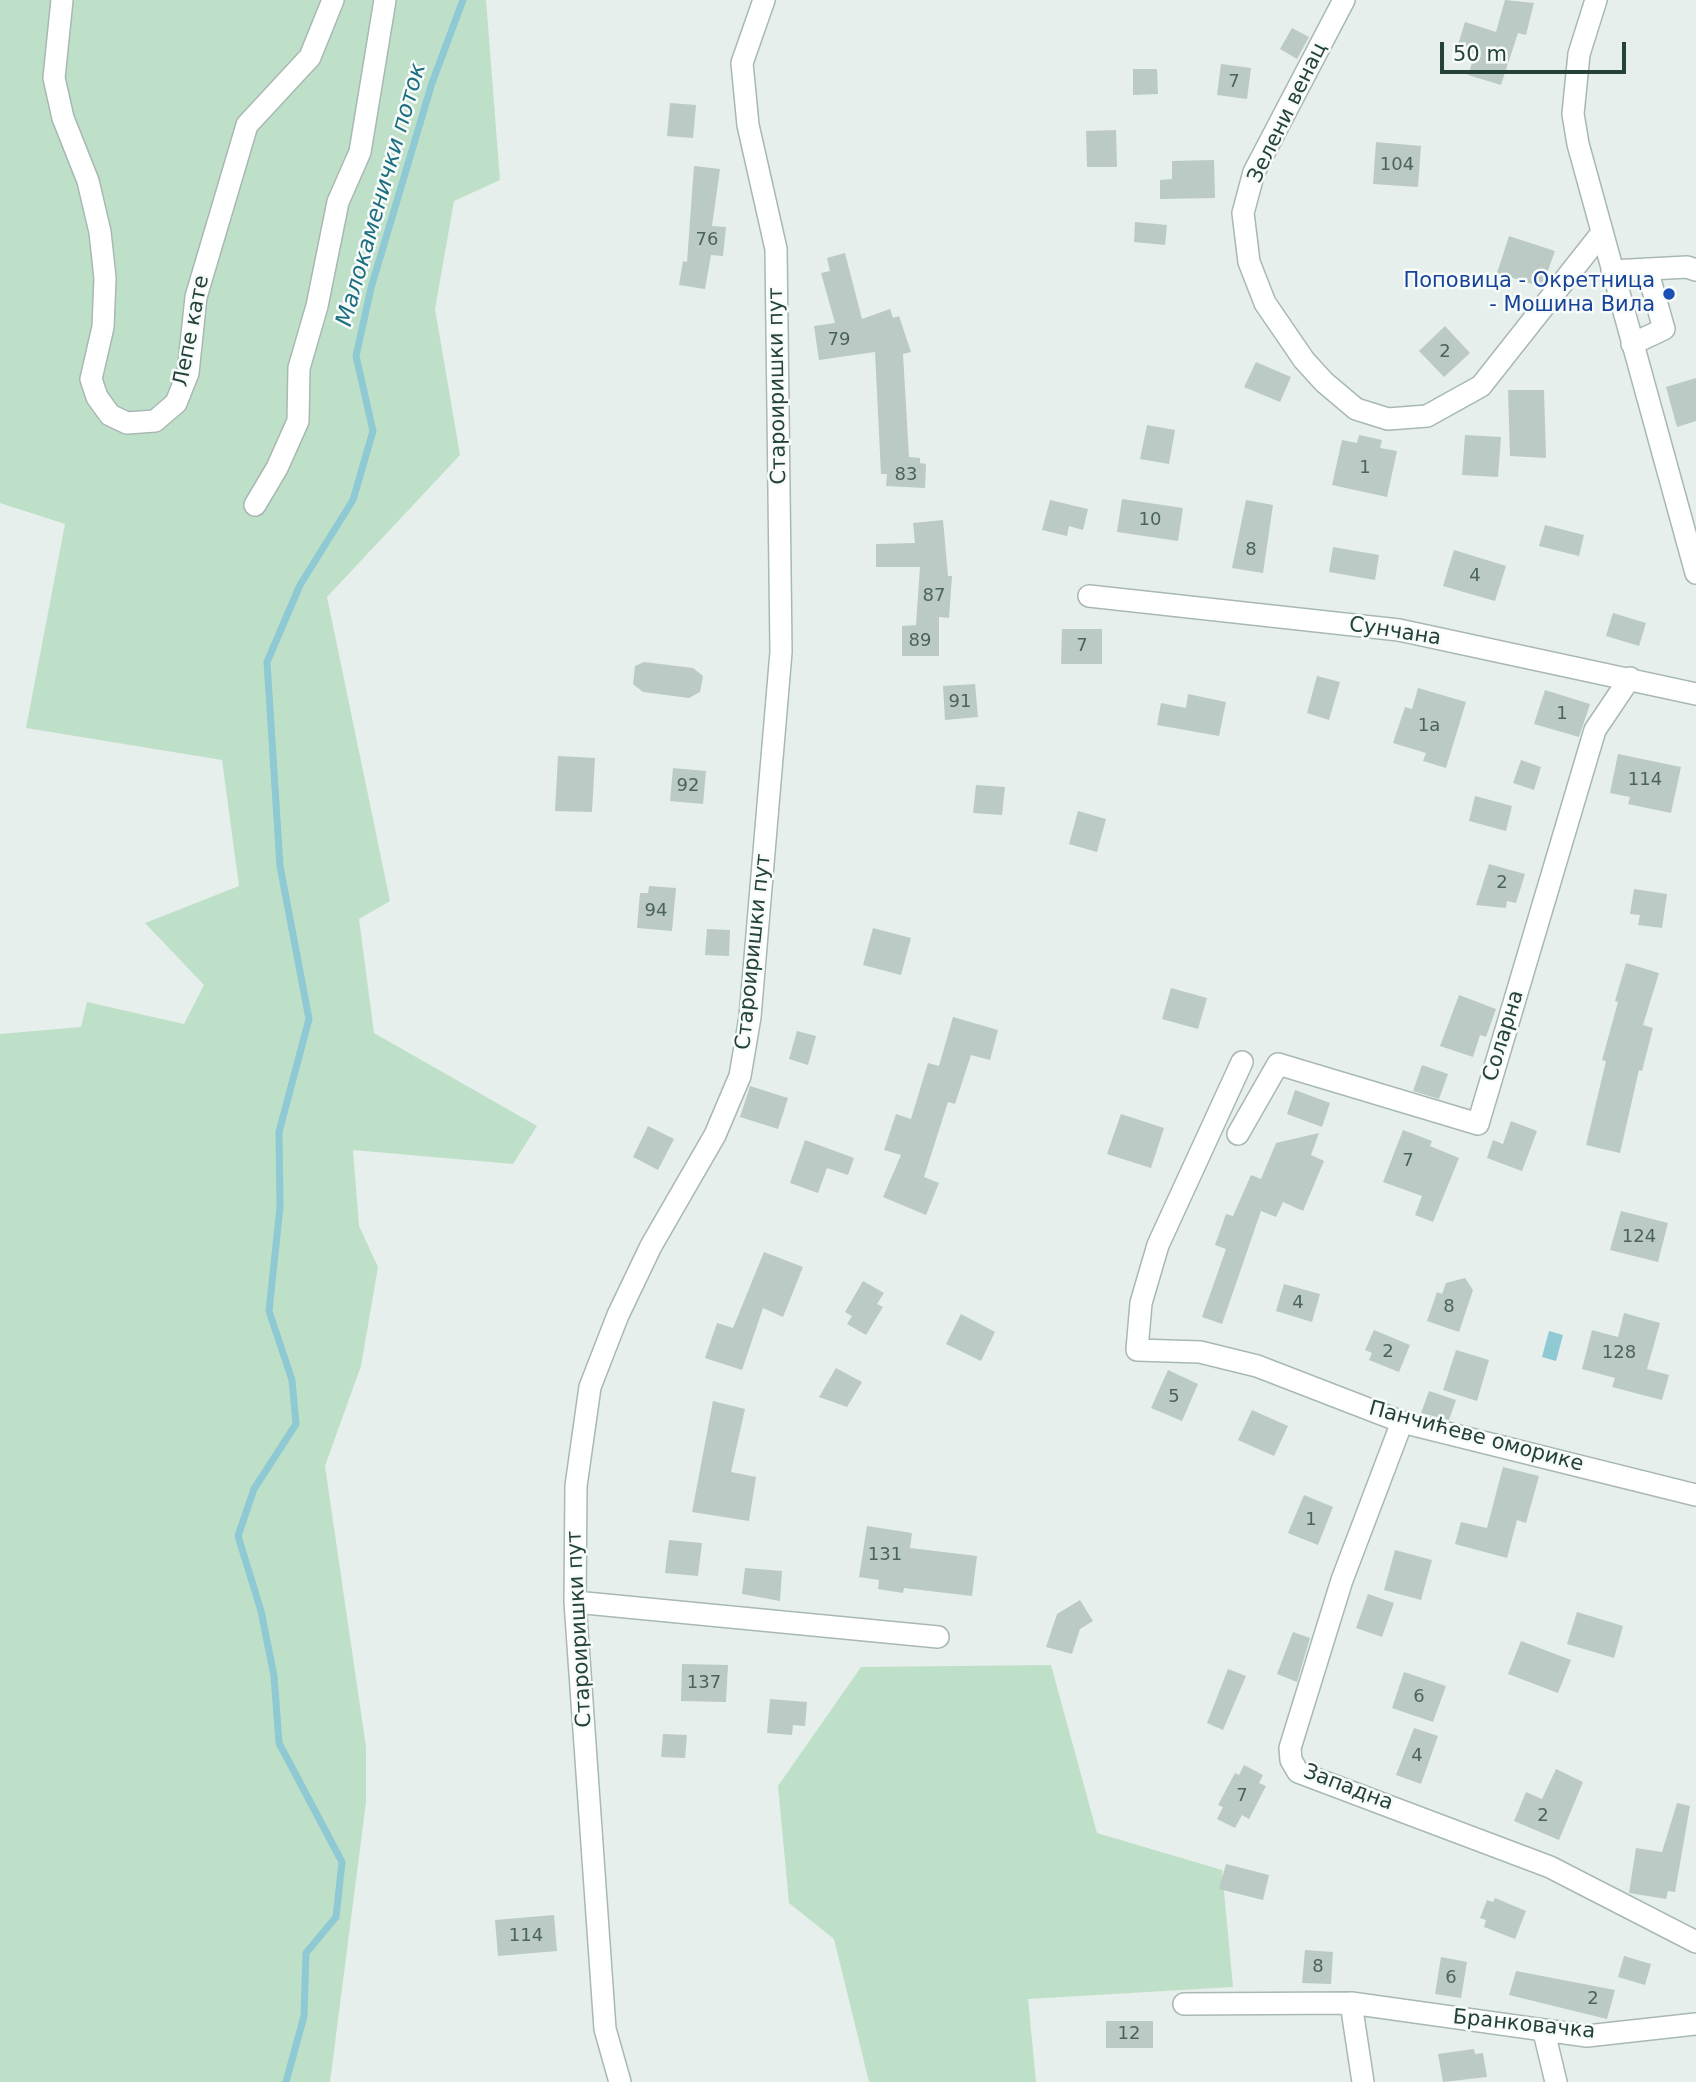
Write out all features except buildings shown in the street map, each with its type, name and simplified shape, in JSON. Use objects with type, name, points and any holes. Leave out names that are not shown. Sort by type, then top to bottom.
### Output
[{"type":"street","name":"Лепе кате","points":[[62,0],[54,78],[63,118],[88,181],[100,232],[105,278],[103,327],[91,379],[97,397],[110,415],[127,423],[155,421],[176,403],[188,373],[196,297],[247,125],[310,57],[333,0]]},
{"type":"street","points":[[255,505],[277,468],[298,421],[299,368],[317,306],[338,202],[360,152],[385,0]]},
{"type":"street","name":"Староиришки пут","points":[[620,2081],[605,2029],[575,1602],[576,1486],[590,1387],[618,1315],[640,1269],[715,1135],[740,1076],[750,1017],[781,652],[776,249],[748,125],[742,63],[764,0]]},
{"type":"street","name":"Зелени венац","points":[[1344,0],[1254,172],[1244,213],[1249,262],[1265,303],[1304,360],[1324,383],[1356,409],[1377,416],[1388,419],[1427,416],[1480,386],[1601,233]]},
{"type":"street","points":[[1596,0],[1579,54],[1573,114],[1577,144],[1696,573]]},
{"type":"street","points":[[1612,271],[1687,267],[1696,270]]},
{"type":"street","points":[[1632,344],[1664,329],[1647,269]]},
{"type":"street","name":"Сунчана","points":[[1089,596],[1399,630],[1696,694]]},
{"type":"street","name":"Соларна","points":[[1238,1134],[1278,1064],[1478,1125],[1595,730],[1630,678]]},
{"type":"street","name":"Панчићеве оморике","points":[[1242,1062],[1158,1245],[1141,1303],[1137,1350],[1200,1352],[1257,1366],[1402,1422],[1696,1495]]},
{"type":"street","name":"Западна","points":[[1402,1422],[1342,1580],[1290,1748],[1291,1760],[1298,1772],[1550,1867],[1696,1942]]},
{"type":"street","points":[[575,1602],[938,1637]]},
{"type":"street","points":[[1352,2003],[1363,2082]]},
{"type":"street","name":"Бранковачка","points":[[1184,2004],[1352,2003],[1587,2036],[1696,2024]]},
{"type":"street","points":[[1545,2032],[1556,2082]]},
{"type":"green space","points":[[0,0],[486,0],[500,180],[454,201],[435,309],[460,455],[327,597],[390,901],[359,919],[374,1033],[537,1126],[513,1164],[353,1150],[359,1226],[378,1267],[361,1366],[325,1466],[366,1747],[366,1802],[330,2082],[0,2082],[0,1034],[81,1027],[87,1002],[184,1024],[204,985],[145,923],[239,886],[222,760],[26,728],[65,524],[0,503]]},
{"type":"green space","points":[[1051,1665],[1097,1833],[1222,1870],[1233,1987],[1028,1999],[1036,2082],[869,2082],[834,1939],[789,1903],[778,1786],[861,1667]]},
{"type":"water","points":[[1549,1331],[1563,1335],[1556,1361],[1542,1357]]},
{"type":"waterway","name":"Малокаменички поток","points":[[286,2082],[304,2016],[306,1953],[336,1917],[342,1862],[279,1743],[274,1676],[261,1611],[238,1536],[254,1489],[296,1424],[292,1380],[269,1311],[280,1207],[279,1132],[309,1019],[280,866],[267,662],[300,585],[353,500],[373,431],[356,356],[371,288],[432,83],[463,0]]},
{"type":"place","name":"Поповица - Окретница - Мошина Вила","points":[[1669,294]]}]
